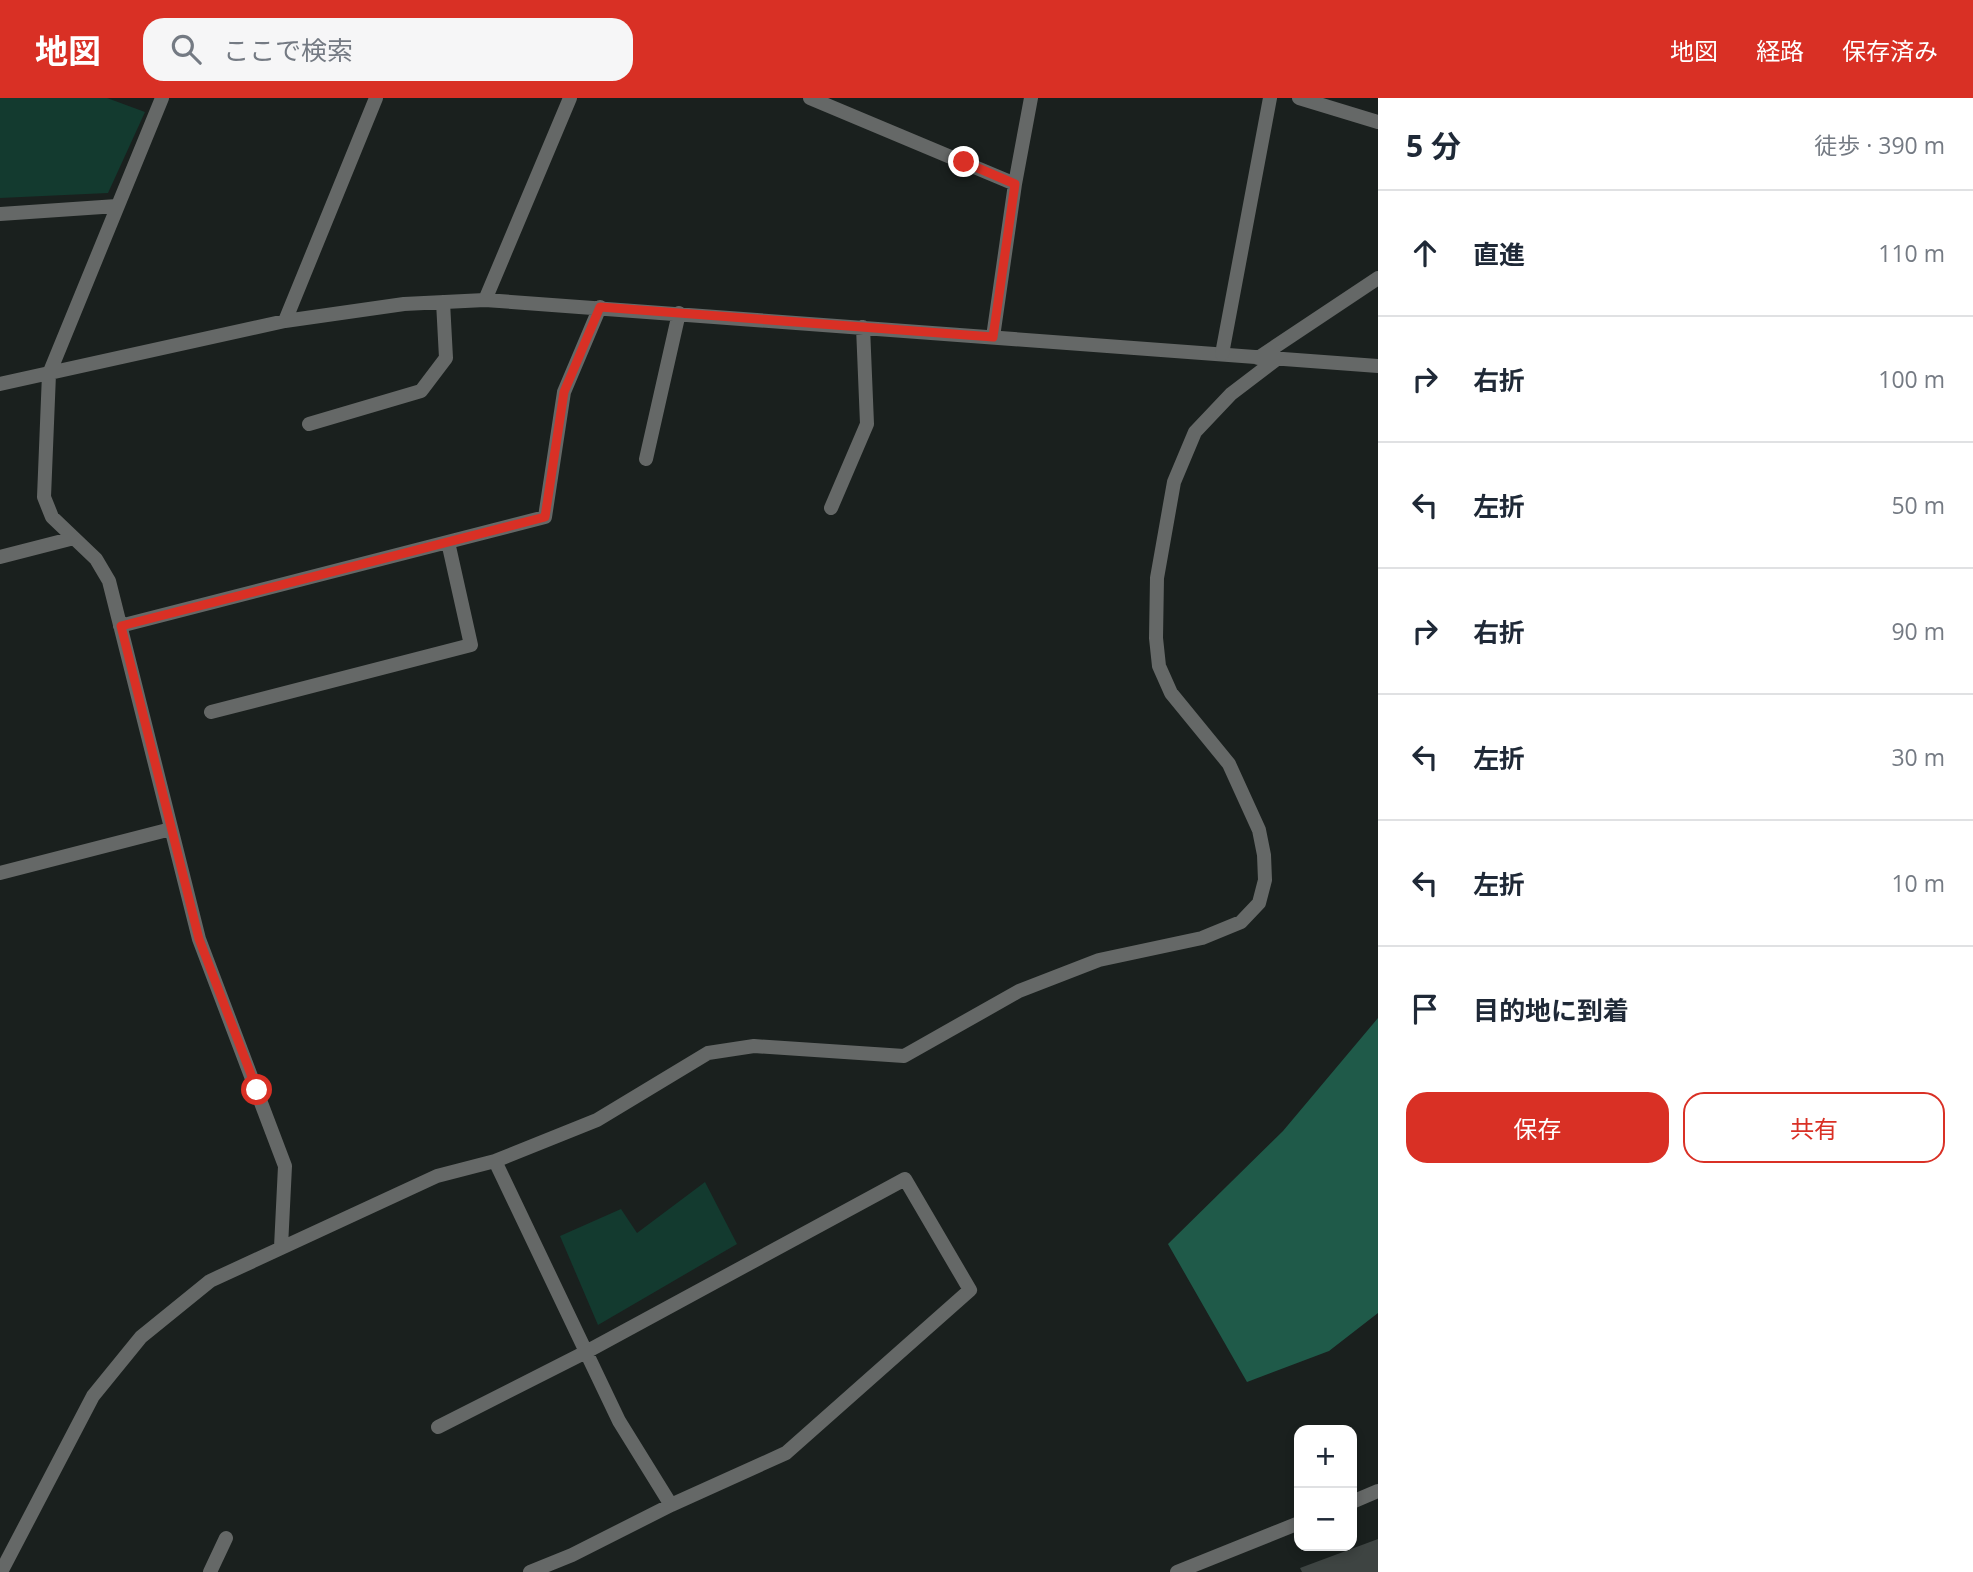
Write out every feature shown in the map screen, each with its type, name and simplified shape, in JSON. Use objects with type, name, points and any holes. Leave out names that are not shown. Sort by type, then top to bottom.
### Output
[{"type":"street","points":[[162,98],[49,374],[44,497],[52,517],[96,559],[109,581],[199,939],[285,1166],[281,1247]]},
{"type":"street","points":[[285,321],[376,98]]},
{"type":"street","points":[[485,300],[570,98]]},
{"type":"street","points":[[810,98],[1015,184]]},
{"type":"street","points":[[993,337],[1015,184],[1031,98]]},
{"type":"street","points":[[1222,354],[1270,98]]},
{"type":"street","points":[[1298,98],[1378,122]]},
{"type":"street","points":[[0,214],[117,205]]},
{"type":"street","points":[[1258,358],[1378,278]]},
{"type":"street","points":[[0,384],[285,321],[404,304],[485,300],[1378,366]]},
{"type":"street","points":[[309,424],[421,391],[446,358],[443,302]]},
{"type":"street","points":[[121,626],[545,517],[564,392],[600,307]]},
{"type":"street","points":[[646,459],[679,313]]},
{"type":"street","points":[[831,508],[867,424],[863,327]]},
{"type":"street","points":[[1,1572],[93,1396],[141,1337],[210,1281],[437,1176],[495,1161],[597,1120],[708,1053],[754,1046],[904,1056],[1031,986],[1099,960],[1202,938],[1241,922],[1259,903],[1265,880],[1259,830],[1229,764],[1171,693],[1159,666],[1156,638],[1157,578],[1174,482],[1195,432],[1231,394],[1276,359]]},
{"type":"street","points":[[0,557],[74,538]]},
{"type":"street","points":[[211,712],[471,645],[448,542]]},
{"type":"street","points":[[0,873],[171,829]]},
{"type":"street","points":[[495,1161],[619,1421],[671,1505]]},
{"type":"street","points":[[438,1427],[586,1353],[905,1179],[970,1290],[786,1453],[671,1505],[572,1555],[530,1572]]},
{"type":"street","points":[[1357,1500],[1378,1491]]},
{"type":"street","points":[[1177,1572],[1294,1525]]},
{"type":"street","points":[[210,1572],[226,1538]]},
{"type":"green space","points":[[0,98],[107,98],[145,112],[108,193],[0,198]]},
{"type":"green space","points":[[1378,1018],[1378,1313],[1329,1351],[1247,1382],[1168,1244],[1283,1131]]},
{"type":"green space","points":[[705,1182],[737,1244],[598,1325],[560,1236],[621,1209],[637,1233]]},
{"type":"building","points":[[1378,1539],[1378,1572],[1302,1572],[1300,1568],[1346,1551],[1357,1551],[1357,1547]]},
{"type":"route","points":[[257,1090],[199,939],[121,626],[545,517],[564,392],[600,307],[993,337],[1015,184],[964,162]]}]
